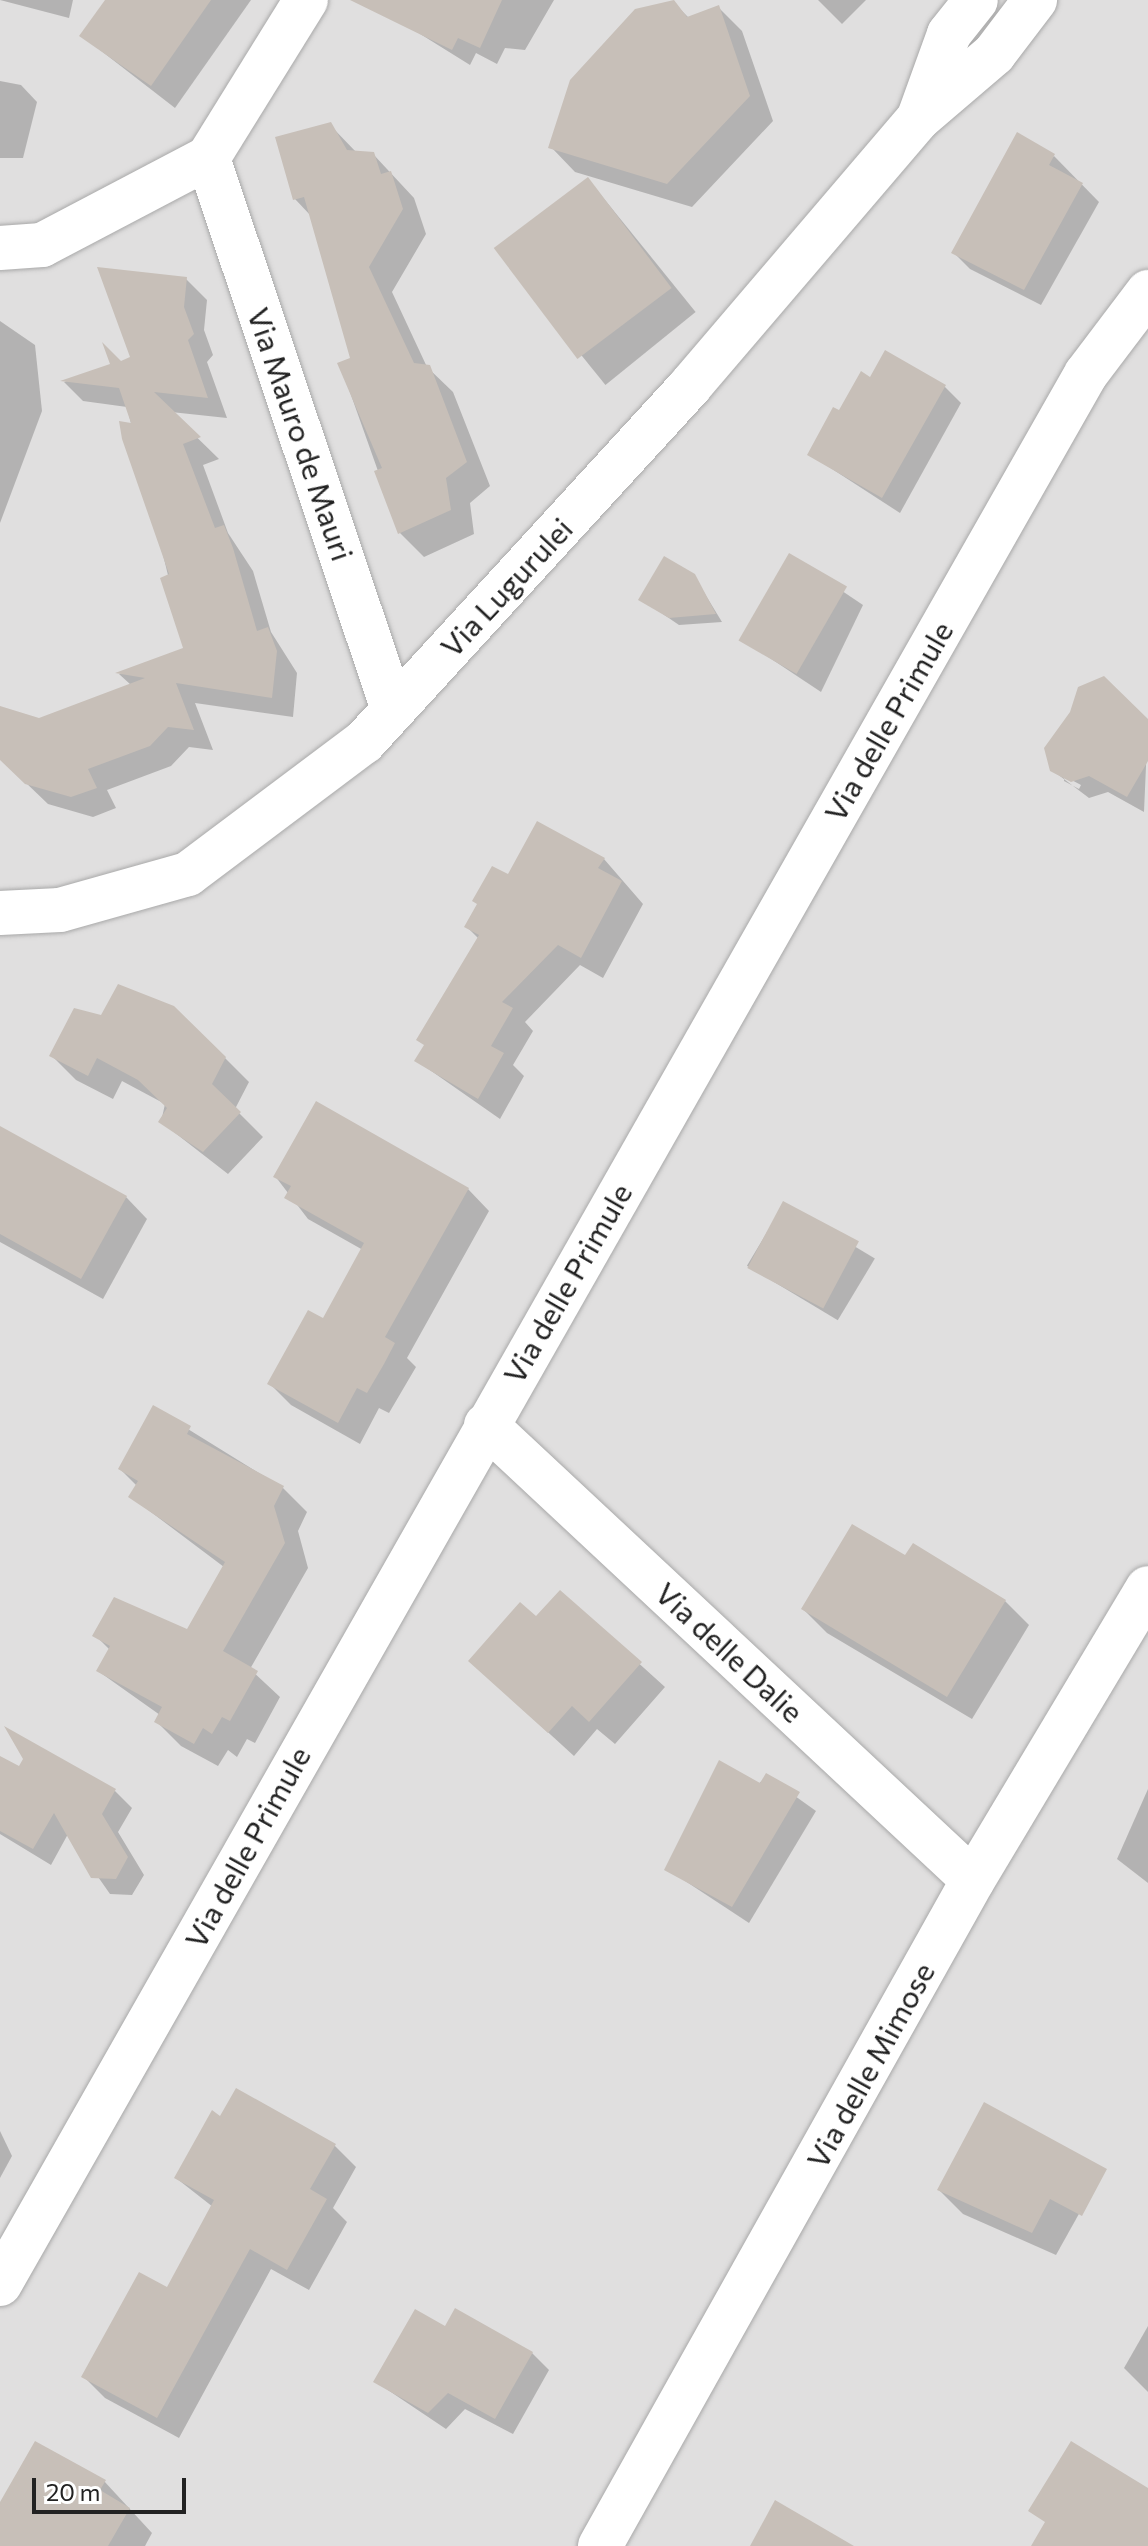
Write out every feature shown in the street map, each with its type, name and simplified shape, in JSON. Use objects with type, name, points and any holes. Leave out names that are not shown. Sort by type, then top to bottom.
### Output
[{"type":"street","points":[[0,248],[42,245],[208,158],[306,0]]},
{"type":"street","name":"Via Lugurulei","points":[[918,119],[949,34],[976,0]]},
{"type":"street","name":"Via Lugurulei","points":[[0,913],[60,910],[188,874],[364,742],[690,386],[918,119],[994,54],[1035,0]]},
{"type":"street","name":"Via Mauro de Mauri","points":[[208,158],[393,710]]},
{"type":"street","name":"Via delle Primule","points":[[0,2284],[1086,374],[1148,292]]},
{"type":"street","name":"Via delle Dalie","points":[[486,1425],[973,1880]]},
{"type":"street","name":"Via delle Mimose","points":[[600,2546],[973,1880],[1148,1588]]},
{"type":"shaded area","points":[[0,0],[1148,0],[1148,2546],[0,2546]]},
{"type":"building","points":[[105,0],[211,0],[151,86],[79,36]]},
{"type":"building","points":[[350,0],[502,0],[480,48],[458,38],[452,50]]},
{"type":"building","points":[[674,0],[687,17],[719,5],[750,96],[667,184],[548,148],[570,80],[635,9]]},
{"type":"building","points":[[331,122],[347,150],[374,152],[381,174],[391,171],[403,209],[369,267],[414,363],[430,365],[467,462],[446,478],[451,510],[398,534],[374,471],[382,468],[337,363],[350,358],[304,197],[293,200],[275,137]]},
{"type":"building","points":[[1017,132],[1055,154],[1049,165],[1083,183],[1024,290],[951,253]]},
{"type":"building","points":[[588,177],[672,288],[577,359],[494,248]]},
{"type":"building","points":[[97,267],[187,277],[184,307],[194,334],[188,340],[208,398],[154,392],[201,437],[183,444],[215,528],[224,525],[257,631],[268,627],[277,651],[272,698],[176,683],[194,730],[168,727],[150,746],[88,769],[97,788],[71,797],[25,784],[0,760],[0,706],[39,718],[145,678],[115,673],[183,648],[160,578],[169,574],[122,439],[119,421],[131,423],[119,388],[60,381],[110,364],[102,342],[121,361],[130,357]]},
{"type":"building","points":[[885,350],[946,385],[882,498],[807,455],[833,407],[839,410],[861,371],[870,377]]},
{"type":"building","points":[[789,553],[847,586],[797,674],[738,640]]},
{"type":"building","points":[[664,556],[695,574],[716,614],[669,618],[638,600]]},
{"type":"building","points":[[1104,676],[1148,719],[1148,761],[1127,797],[1089,776],[1071,782],[1050,771],[1044,748],[1070,712],[1078,687]]},
{"type":"building","points":[[537,821],[605,858],[598,868],[622,881],[581,958],[558,945],[502,1002],[513,1008],[491,1046],[504,1053],[478,1099],[414,1061],[424,1045],[416,1040],[479,935],[464,927],[477,904],[472,901],[492,866],[508,874]]},
{"type":"building","points":[[118,984],[174,1006],[226,1057],[212,1084],[241,1112],[203,1152],[158,1122],[167,1108],[138,1080],[97,1058],[88,1076],[49,1056],[74,1008],[101,1015]]},
{"type":"building","points":[[316,1101],[469,1188],[385,1337],[395,1343],[384,1364],[367,1393],[357,1388],[338,1423],[267,1384],[308,1310],[323,1318],[364,1243],[284,1198],[291,1186],[273,1177]]},
{"type":"building","points":[[0,1126],[127,1196],[81,1279],[0,1234]]},
{"type":"building","points":[[783,1201],[859,1241],[823,1308],[747,1268]]},
{"type":"building","points":[[153,1405],[191,1426],[187,1434],[284,1486],[274,1506],[285,1543],[223,1651],[258,1671],[230,1721],[222,1717],[212,1734],[203,1728],[194,1744],[154,1722],[162,1707],[96,1671],[110,1646],[92,1636],[114,1597],[187,1629],[225,1562],[128,1497],[138,1481],[118,1469]]},
{"type":"building","points":[[852,1524],[905,1555],[913,1543],[1006,1600],[947,1697],[801,1609]]},
{"type":"building","points":[[560,1590],[642,1662],[589,1722],[572,1706],[548,1733],[468,1661],[520,1602],[536,1616]]},
{"type":"building","points":[[4,1726],[116,1789],[102,1814],[128,1857],[116,1879],[91,1878],[54,1813],[33,1849],[0,1831],[0,1756],[19,1766],[23,1759]]},
{"type":"building","points":[[719,1760],[760,1783],[766,1773],[800,1792],[732,1907],[664,1870]]},
{"type":"building","points":[[236,2088],[336,2144],[310,2189],[327,2199],[287,2270],[250,2249],[157,2418],[81,2377],[139,2272],[167,2287],[214,2200],[174,2178],[212,2110],[220,2116]]},
{"type":"building","points":[[984,2102],[1107,2169],[1082,2216],[1050,2199],[1032,2233],[937,2190]]},
{"type":"building","points":[[455,2308],[533,2352],[495,2419],[448,2393],[428,2413],[373,2382],[415,2309],[445,2326]]},
{"type":"building","points":[[35,2441],[106,2480],[100,2490],[130,2508],[108,2546],[0,2546],[0,2502]]},
{"type":"building","points":[[1071,2441],[1148,2488],[1148,2546],[1031,2546],[1045,2522],[1028,2511]]},
{"type":"building","points":[[775,2500],[854,2546],[750,2546]]}]
